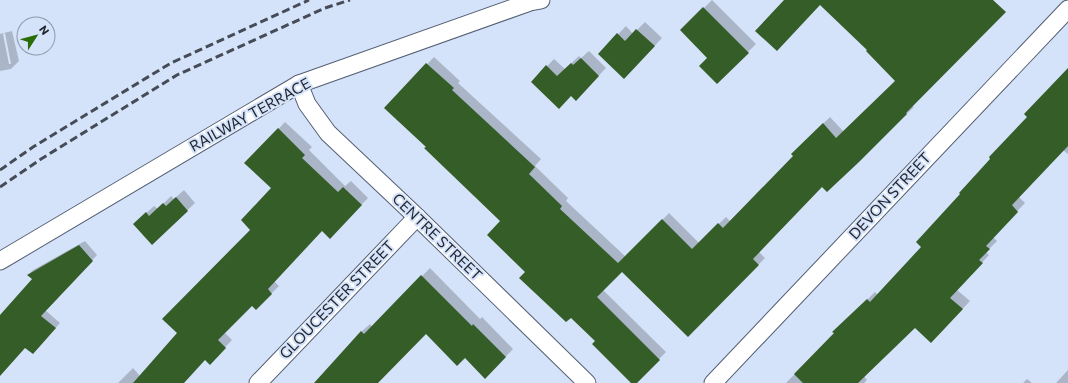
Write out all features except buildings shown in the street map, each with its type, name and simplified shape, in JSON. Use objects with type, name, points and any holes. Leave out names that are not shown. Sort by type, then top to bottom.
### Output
[{"type":"street","name":"RAILWAY TERRACE","points":[[0,261],[299,84],[530,2],[541,0]]},
{"type":"street","name":"DEVON STREET","points":[[713,383],[1068,9]]},
{"type":"street","name":"CENTRE STREET","points":[[299,84],[307,104],[328,133],[417,217],[587,383]]},
{"type":"street","name":"GLOUCESTER STREET","points":[[258,383],[417,217]]},
{"type":"railway","points":[[0,170],[33,147],[171,63],[309,0]]},
{"type":"railway","points":[[0,187],[41,159],[177,75],[325,8],[350,0]]}]
